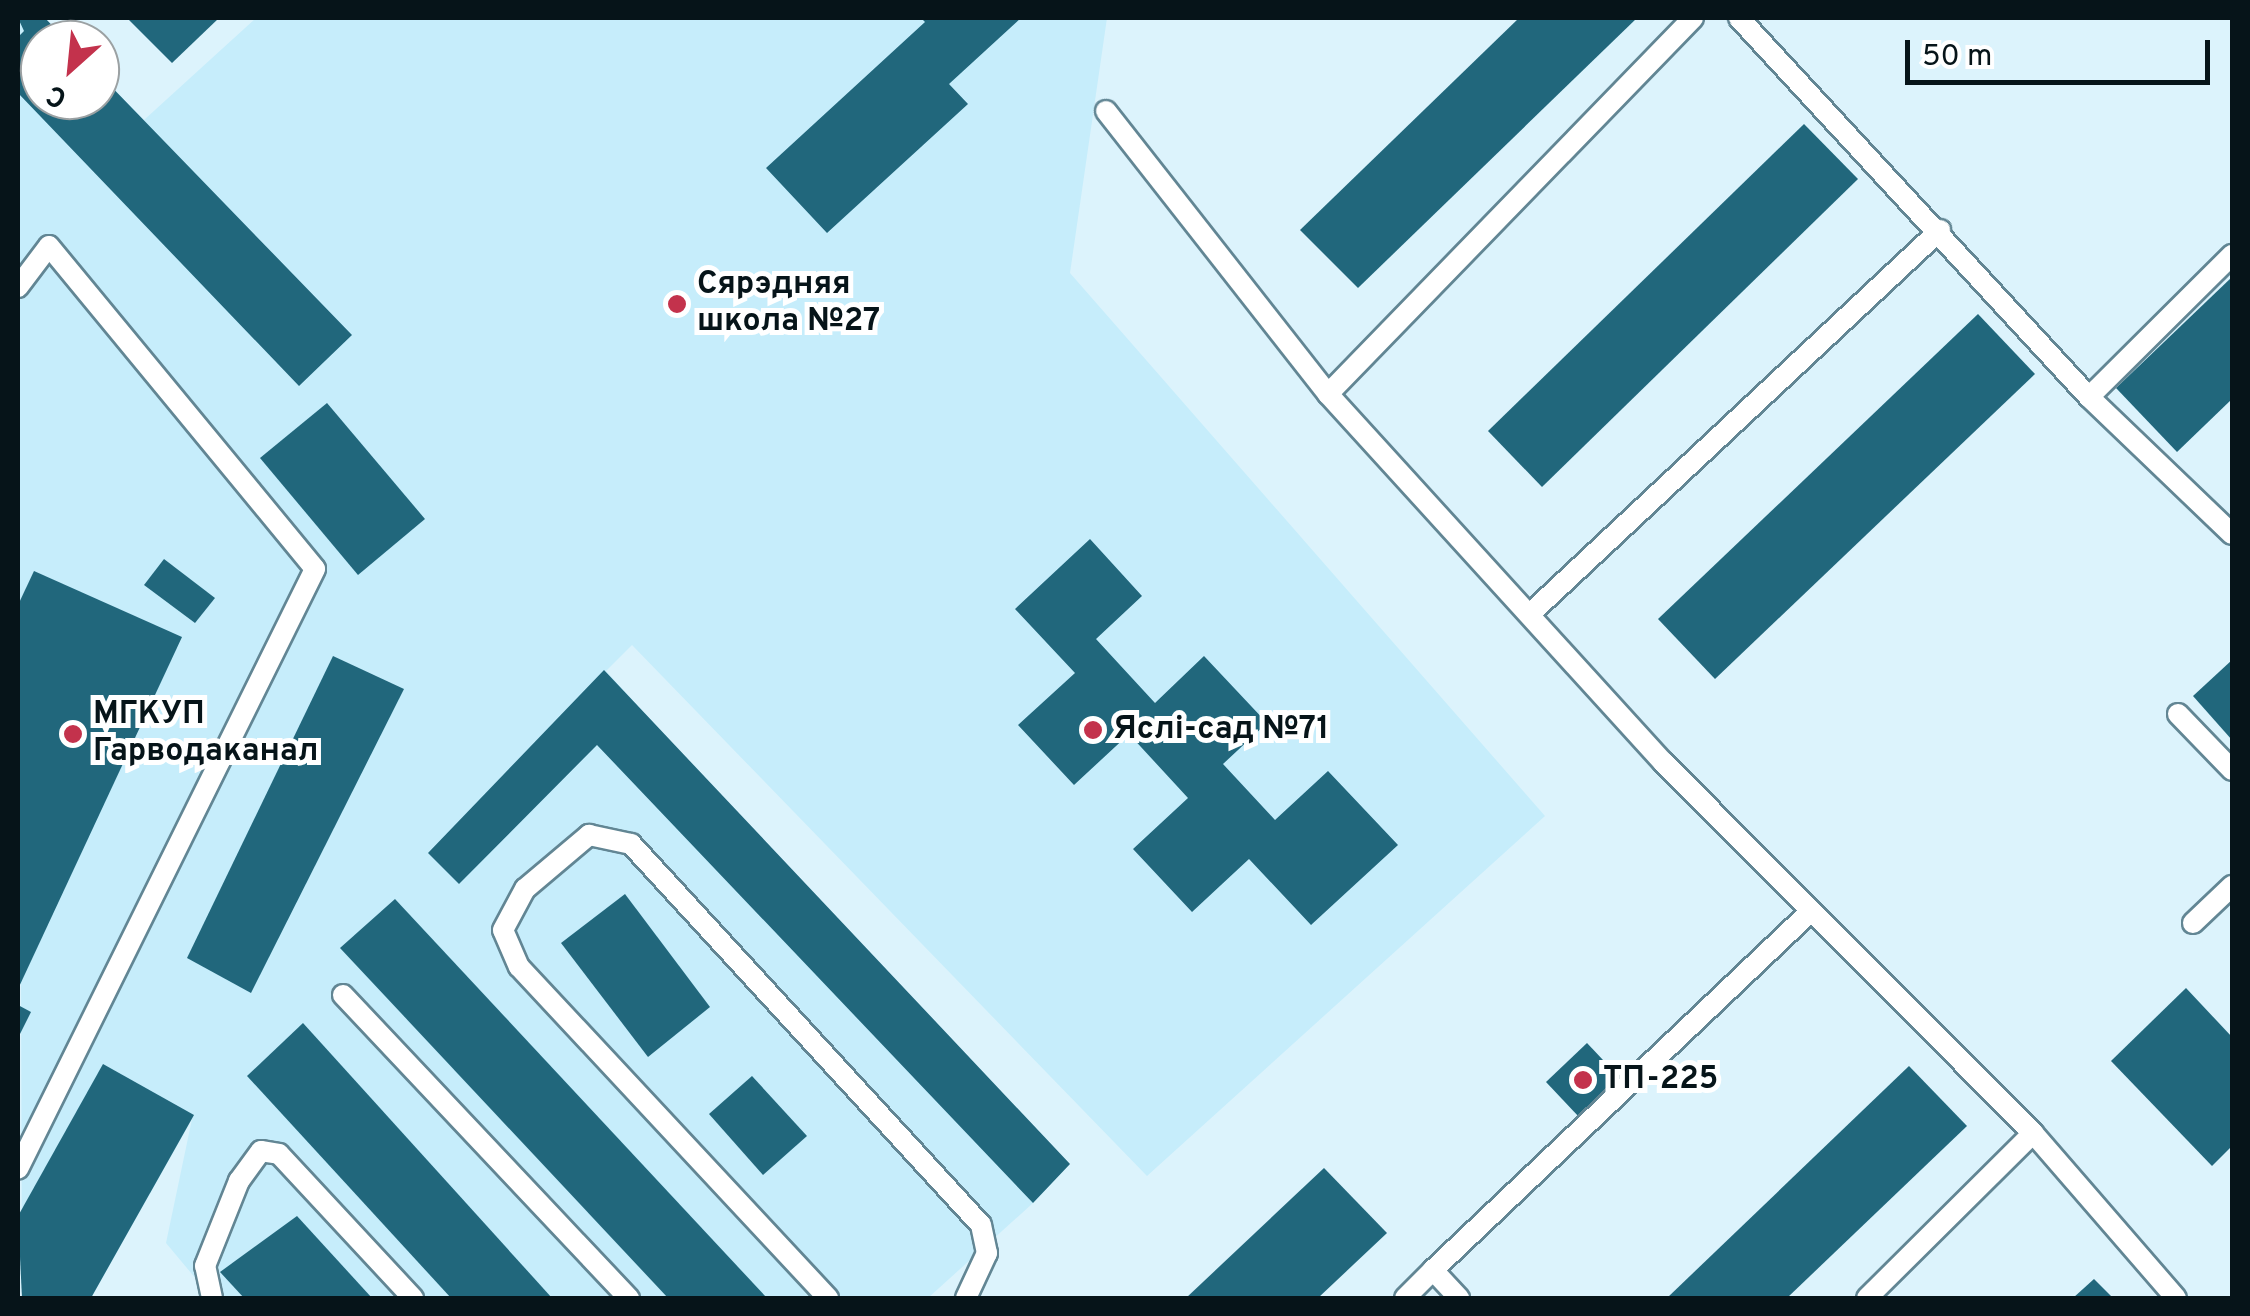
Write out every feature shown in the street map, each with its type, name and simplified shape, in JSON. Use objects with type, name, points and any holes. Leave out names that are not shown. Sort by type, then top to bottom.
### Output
[{"type":"lane","points":[[1328,394],[1694,18]]},
{"type":"lane","points":[[1739,18],[1940,230],[2089,396],[2232,534]]},
{"type":"lane","points":[[1106,111],[1328,394],[1532,612],[1664,762],[2033,1132],[2176,1298]]},
{"type":"lane","points":[[1532,612],[1940,230]]},
{"type":"lane","points":[[18,288],[49,246],[315,569],[18,1170]]},
{"type":"lane","points":[[2089,396],[2232,255]]},
{"type":"lane","points":[[2178,714],[2232,770]]},
{"type":"lane","points":[[828,1298],[519,967],[503,930],[525,889],[589,834],[631,844],[981,1224],[987,1253],[966,1298]]},
{"type":"lane","points":[[2193,922],[2232,886]]},
{"type":"lane","points":[[1404,1298],[1810,912]]},
{"type":"lane","points":[[343,996],[629,1298]]},
{"type":"lane","points":[[1867,1298],[2033,1132]]},
{"type":"lane","points":[[212,1298],[205,1266],[239,1181],[261,1151],[279,1154],[413,1298]]},
{"type":"lane","points":[[1434,1270],[1459,1298]]},
{"type":"shaded area","points":[[18,18],[47,20],[20,20],[20,120],[120,120],[120,95],[144,120],[256,18],[1107,18],[1070,273],[1545,816],[1147,1176],[632,645],[606,671],[1063,1171],[928,1298],[212,1298],[166,1243],[192,1119],[91,1298],[22,1298]]},
{"type":"building","points":[[127,18],[219,18],[172,63]]},
{"type":"building","points":[[921,18],[1021,18],[949,84],[968,104],[827,233],[766,168],[925,22]]},
{"type":"building","points":[[1519,18],[1637,18],[1358,288],[1300,230]]},
{"type":"building","points":[[20,35],[20,95],[18,93]]},
{"type":"building","points":[[120,96],[352,335],[299,386],[44,120],[120,120]]},
{"type":"building","points":[[1804,124],[1858,179],[1542,487],[1488,431]]},
{"type":"building","points":[[2232,277],[2232,399],[2177,452],[2116,388]]},
{"type":"building","points":[[1978,314],[2035,374],[1715,679],[1658,619]]},
{"type":"building","points":[[327,403],[425,519],[358,575],[260,458]]},
{"type":"building","points":[[1090,539],[1142,596],[1096,639],[1155,703],[1204,656],[1267,723],[1223,764],[1275,820],[1328,771],[1398,845],[1311,925],[1249,859],[1192,912],[1133,849],[1188,798],[1129,734],[1074,785],[1018,725],[1075,673],[1015,609]]},
{"type":"building","points":[[164,559],[215,598],[195,623],[144,585]]},
{"type":"building","points":[[34,571],[182,637],[18,989],[18,605]]},
{"type":"building","points":[[333,656],[404,689],[251,993],[187,958]]},
{"type":"building","points":[[2232,660],[2232,740],[2193,696]]},
{"type":"building","points":[[604,670],[1070,1164],[1033,1203],[597,745],[459,884],[428,853]]},
{"type":"building","points":[[625,894],[710,1007],[648,1057],[561,943]]},
{"type":"building","points":[[395,899],[767,1298],[668,1298],[340,948]]},
{"type":"building","points":[[2186,988],[2232,1037],[2232,1146],[2212,1166],[2111,1061]]},
{"type":"building","points":[[18,1005],[31,1012],[18,1038]]},
{"type":"building","points":[[303,1023],[552,1298],[451,1298],[247,1076]]},
{"type":"building","name":"ТП-225","points":[[1587,1043],[1620,1078],[1579,1117],[1546,1082]]},
{"type":"building","points":[[103,1064],[194,1115],[91,1298],[22,1298],[18,1216]]},
{"type":"building","points":[[1909,1066],[1967,1126],[1787,1298],[1667,1298]]},
{"type":"building","points":[[752,1076],[807,1136],[763,1175],[709,1114]]},
{"type":"building","points":[[1324,1168],[1387,1233],[1318,1298],[1186,1298]]},
{"type":"building","points":[[297,1216],[372,1298],[244,1298],[220,1272]]},
{"type":"building","points":[[2094,1279],[2113,1298],[2073,1298]]},
{"type":"place","name":"Сярэдняя школа №27","points":[[677,304]]},
{"type":"place","name":"Яслі-сад №71","points":[[1093,730]]},
{"type":"place","name":"МГКУП Гарводаканал","points":[[73,734]]},
{"type":"place","name":"ТП-225","points":[[1583,1080]]}]
